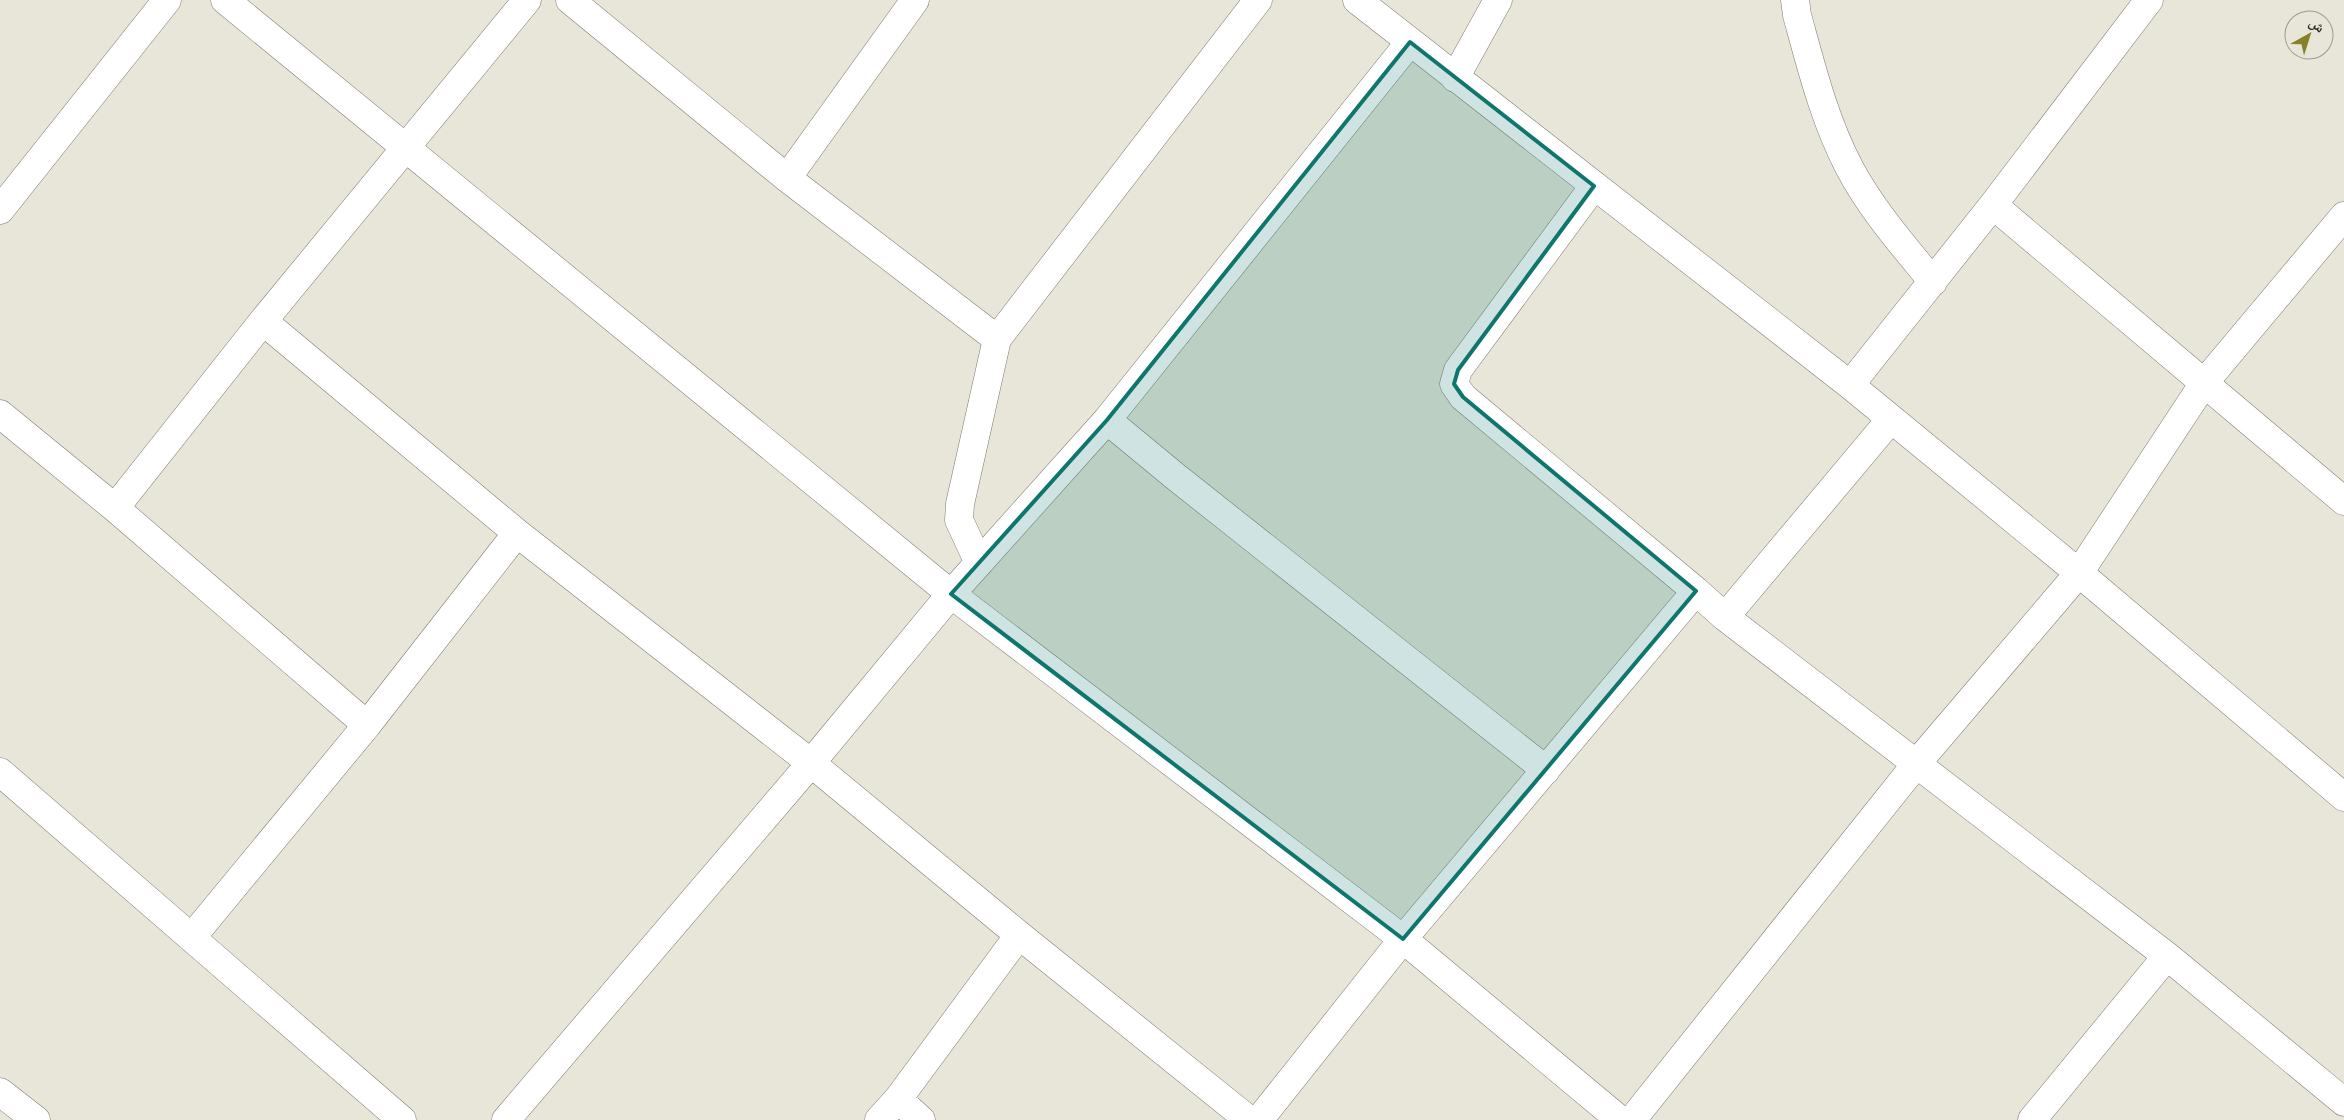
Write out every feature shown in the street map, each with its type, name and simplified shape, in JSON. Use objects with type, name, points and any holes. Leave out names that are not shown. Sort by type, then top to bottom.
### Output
[{"type":"street","points":[[0,210],[167,0]]},
{"type":"street","points":[[225,0],[952,594],[1403,939],[1620,1120]]},
{"type":"street","points":[[115,508],[404,147],[527,0]]},
{"type":"street","points":[[570,0],[787,178],[996,339]]},
{"type":"street","points":[[787,178],[915,0]]},
{"type":"street","points":[[979,563],[959,520],[960,504],[996,339],[1258,0]]},
{"type":"street","points":[[1357,0],[1850,385],[2079,573],[2344,797]]},
{"type":"street","points":[[1455,78],[1498,0]]},
{"type":"street","points":[[1794,0],[1822,105],[1849,168],[1886,223],[1933,282]]},
{"type":"street","points":[[1850,385],[1993,205],[2141,3]]},
{"type":"street","points":[[506,1120],[811,763],[952,594],[1107,420],[1410,42]]},
{"type":"street","points":[[1594,186],[1458,370],[1454,384],[1463,397],[1725,617],[2167,956],[2344,1102]]},
{"type":"street","points":[[1993,205],[2344,501]]},
{"type":"street","points":[[1632,1120],[1917,763],[2079,573],[2204,383],[2344,216]]},
{"type":"street","points":[[263,321],[517,533],[811,763],[1019,935],[1249,1120]]},
{"type":"street","points":[[0,414],[115,508],[367,725]]},
{"type":"street","points":[[1725,617],[1891,419]]},
{"type":"street","points":[[1107,420],[1183,483],[1546,770]]},
{"type":"street","points":[[192,937],[367,725],[517,533]]},
{"type":"street","points":[[1259,1120],[1403,939],[1696,591]]},
{"type":"street","points":[[0,772],[192,937],[396,1118]]},
{"type":"street","points":[[879,1120],[898,1099],[1019,935]]},
{"type":"street","points":[[2032,1120],[2167,956]]},
{"type":"street","points":[[0,1092],[36,1120]]},
{"type":"street","points":[[898,1099],[920,1120]]},
{"type":"highlighted area","points":[[1410,42],[1594,186],[1458,370],[1454,384],[1463,397],[1696,591],[1403,939],[951,594],[1107,420]]}]
